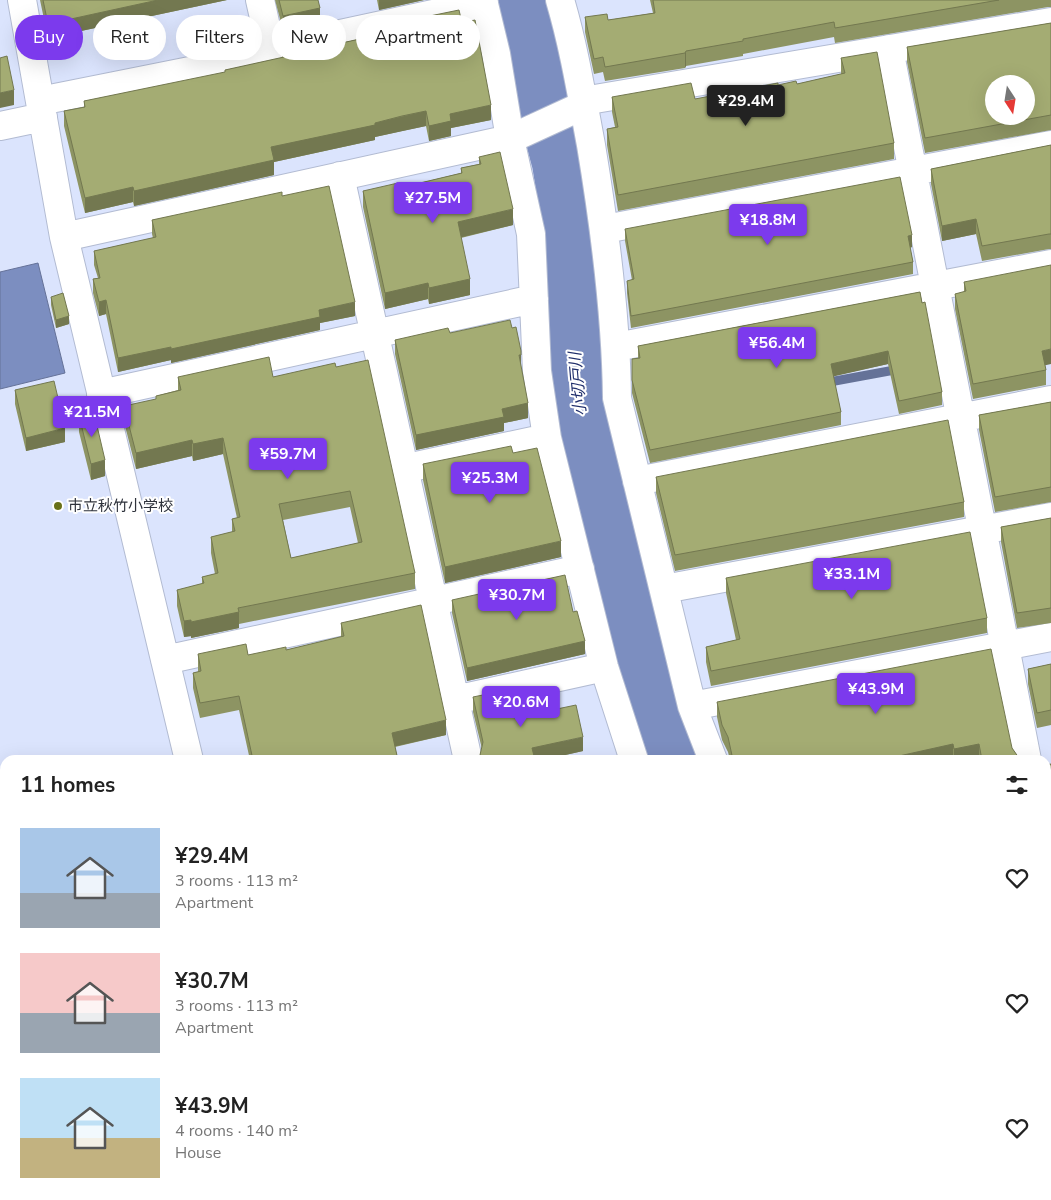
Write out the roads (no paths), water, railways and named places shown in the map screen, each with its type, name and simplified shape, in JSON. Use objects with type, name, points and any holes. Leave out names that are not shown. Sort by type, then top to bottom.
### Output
[{"type":"street","points":[[22,0],[64,236],[188,755]]},
{"type":"street","points":[[260,0],[271,50]]},
{"type":"street","points":[[560,0],[605,229],[616,347],[617,398],[692,706],[711,755]]},
{"type":"street","points":[[0,126],[42,109],[250,59],[271,50],[484,1],[516,136],[531,234],[537,370],[547,438],[604,667],[631,755]]},
{"type":"street","points":[[64,236],[516,136],[581,104],[1051,22]]},
{"type":"street","points":[[890,49],[1005,646],[1031,755]]},
{"type":"street","points":[[605,229],[1051,145]]},
{"type":"street","points":[[340,176],[467,755]]},
{"type":"street","points":[[616,347],[1051,264]]},
{"type":"street","points":[[101,394],[534,299]]},
{"type":"street","points":[[637,481],[1051,400]]},
{"type":"street","points":[[404,468],[547,438]]},
{"type":"street","points":[[664,589],[1051,517]]},
{"type":"street","points":[[165,660],[580,569]]},
{"type":"street","points":[[692,706],[1051,637]]},
{"type":"street","points":[[455,700],[604,667]]},
{"type":"water","points":[[38,263],[65,373],[0,389],[0,272]]},
{"type":"waterway","name":"小切戸川","points":[[522,0],[538,86],[559,163],[571,239],[577,405],[653,710],[671,755]]},
{"type":"waterway","points":[[824,383],[900,369]]},
{"type":"place","name":"市立秋竹小学校","points":[[58,506]]}]
